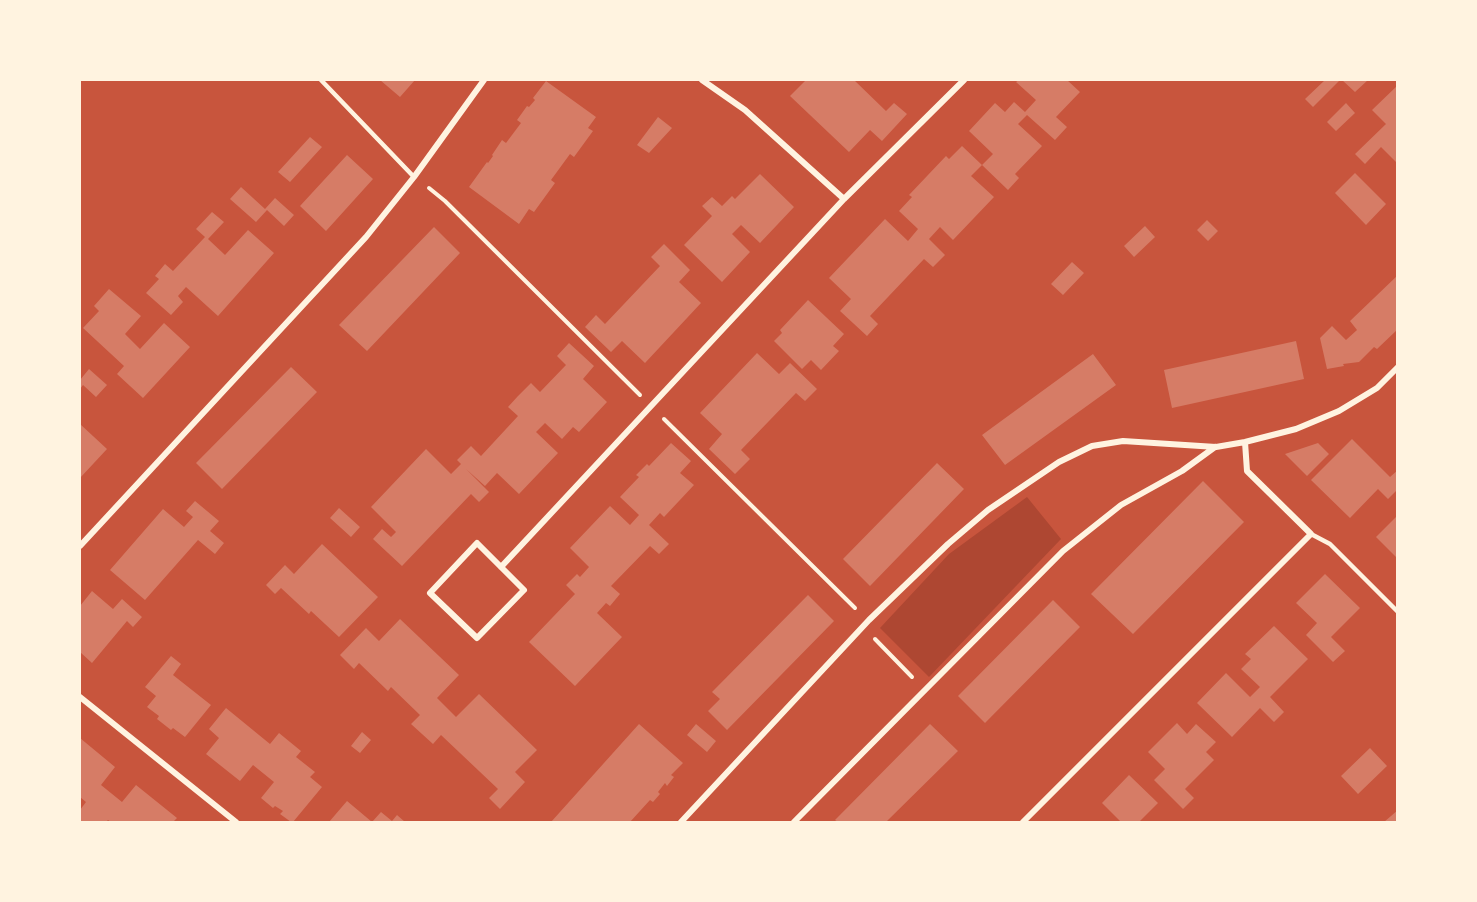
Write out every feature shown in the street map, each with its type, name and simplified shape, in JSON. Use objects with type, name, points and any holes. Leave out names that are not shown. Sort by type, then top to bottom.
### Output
[{"type":"street","points":[[80,546],[366,237],[414,177],[484,80]]},
{"type":"street","points":[[702,80],[745,110],[844,199]]},
{"type":"street","points":[[501,567],[844,199],[964,80]]},
{"type":"street","points":[[681,822],[863,627],[948,544],[988,510],[1059,462],[1092,446],[1124,441],[1216,447],[1296,429],[1339,411],[1377,388],[1398,367]]},
{"type":"street","points":[[1023,822],[1311,534],[1247,471],[1245,442]]},
{"type":"street","points":[[794,822],[1063,551],[1121,505],[1182,471],[1216,447]]},
{"type":"street","points":[[477,543],[501,567],[524,590],[477,638],[430,593],[477,543]]},
{"type":"street","points":[[80,697],[236,822]]},
{"type":"lane","points":[[321,80],[414,177]]},
{"type":"lane","points":[[1311,534],[1330,544],[1398,612]]},
{"type":"path","points":[[863,627],[926,690]]},
{"type":"shaded area","points":[[1027,497],[1061,539],[929,677],[880,628],[949,554]]},
{"type":"building","points":[[380,80],[415,80],[400,97]]},
{"type":"building","points":[[806,80],[854,80],[886,111],[894,103],[907,114],[882,141],[870,130],[849,152],[790,96]]},
{"type":"building","points":[[1019,80],[1067,80],[1080,92],[1056,117],[1067,127],[1055,140],[1027,115],[1018,124],[1042,146],[1015,174],[1019,178],[1008,190],[982,165],[993,154],[969,131],[995,103],[1005,112],[1014,102],[1025,112],[1036,100],[1016,82]]},
{"type":"building","points":[[1325,80],[1340,80],[1313,107],[1305,99]]},
{"type":"building","points":[[1342,80],[1368,80],[1355,92]]},
{"type":"building","points":[[546,81],[596,117],[588,128],[593,131],[574,157],[570,154],[551,180],[555,183],[534,212],[529,209],[519,224],[469,187],[493,156],[502,140],[506,143],[521,123],[517,120],[527,106],[529,107],[535,100],[533,98]]},
{"type":"building","points":[[1398,85],[1398,164],[1381,147],[1365,164],[1355,154],[1386,124],[1372,110]]},
{"type":"building","points":[[1346,103],[1355,113],[1336,131],[1327,122]]},
{"type":"building","points":[[658,117],[672,128],[649,153],[637,145]]},
{"type":"building","points":[[310,137],[322,147],[290,182],[278,172]]},
{"type":"building","points":[[962,146],[982,165],[971,176],[994,197],[953,240],[940,227],[929,239],[945,255],[933,267],[924,259],[870,316],[878,324],[867,336],[840,311],[851,299],[829,278],[885,219],[908,241],[918,229],[899,211],[912,197],[909,195],[946,156],[949,159]]},
{"type":"building","points":[[347,155],[373,179],[326,231],[300,206]]},
{"type":"building","points":[[1355,173],[1386,204],[1366,225],[1335,193]]},
{"type":"building","points":[[760,174],[794,207],[760,243],[741,225],[732,234],[750,252],[722,282],[684,245],[712,216],[702,206],[712,197],[722,206],[732,196],[735,199]]},
{"type":"building","points":[[241,187],[265,209],[275,198],[294,215],[284,226],[267,210],[256,222],[230,199]]},
{"type":"building","points":[[212,212],[224,222],[208,239],[225,255],[248,230],[274,253],[218,316],[186,287],[178,296],[183,302],[171,315],[146,293],[159,279],[155,276],[165,264],[173,271],[205,237],[196,229]]},
{"type":"building","points":[[1207,220],[1218,231],[1208,241],[1197,230]]},
{"type":"building","points":[[1145,226],[1155,237],[1134,257],[1124,246]]},
{"type":"building","points":[[434,227],[460,253],[367,351],[339,325]]},
{"type":"building","points":[[664,244],[690,270],[679,282],[701,303],[645,363],[622,341],[611,352],[585,327],[596,315],[605,324],[660,266],[651,257]]},
{"type":"building","points":[[1072,262],[1084,273],[1063,295],[1051,284]]},
{"type":"building","points":[[1398,275],[1398,329],[1359,362],[1327,369],[1320,338],[1332,326],[1346,340],[1357,330],[1350,321]]},
{"type":"building","points":[[109,289],[141,316],[125,334],[140,349],[164,323],[190,347],[143,398],[117,374],[124,366],[83,328],[99,311],[94,306]]},
{"type":"building","points":[[808,300],[844,334],[833,346],[839,351],[821,370],[811,360],[802,369],[774,341],[782,333],[780,330]]},
{"type":"building","points":[[1296,341],[1304,379],[1172,408],[1164,370]]},
{"type":"building","points":[[569,343],[594,366],[583,379],[607,402],[579,432],[573,427],[562,439],[545,423],[536,432],[558,453],[519,494],[497,473],[485,486],[466,469],[489,492],[479,502],[471,494],[402,566],[373,539],[382,529],[391,537],[396,532],[371,507],[426,449],[451,474],[461,464],[457,460],[471,446],[481,456],[518,416],[508,407],[518,396],[531,383],[540,392],[566,365],[557,356]]},
{"type":"building","points":[[757,353],[779,374],[790,363],[817,389],[805,401],[796,393],[741,450],[750,459],[735,474],[709,449],[722,434],[700,413]]},
{"type":"building","points":[[1093,354],[1116,385],[1005,465],[982,435]]},
{"type":"building","points":[[291,367],[317,392],[222,489],[196,463]]},
{"type":"building","points":[[89,369],[107,385],[96,397],[83,385],[80,389],[80,380]]},
{"type":"building","points":[[80,424],[107,449],[80,478]]},
{"type":"building","points":[[1352,439],[1390,477],[1398,470],[1398,489],[1388,499],[1378,489],[1350,518],[1311,480]]},
{"type":"building","points":[[671,443],[691,461],[680,473],[694,485],[664,517],[660,513],[649,525],[669,544],[659,554],[650,546],[611,586],[620,594],[610,606],[606,603],[597,613],[622,637],[575,686],[529,642],[575,594],[566,585],[577,574],[580,577],[589,567],[570,548],[610,506],[630,525],[639,515],[620,497],[639,477],[636,475],[647,464],[649,466]]},
{"type":"building","points":[[1318,443],[1329,454],[1307,476],[1285,454]]},
{"type":"building","points":[[937,463],[964,489],[870,586],[843,559]]},
{"type":"building","points":[[1203,481],[1244,522],[1133,634],[1091,594]]},
{"type":"building","points":[[195,501],[219,521],[210,531],[224,543],[215,554],[198,540],[145,600],[110,570],[163,509],[184,527],[193,517],[186,511]]},
{"type":"building","points":[[339,508],[360,527],[351,537],[330,518]]},
{"type":"building","points":[[1398,515],[1398,559],[1376,537]]},
{"type":"building","points":[[322,544],[378,597],[339,637],[281,588],[275,594],[266,585],[285,565],[294,574]]},
{"type":"building","points":[[1325,574],[1360,608],[1331,637],[1345,651],[1333,662],[1306,635],[1317,623],[1296,603]]},
{"type":"building","points":[[92,591],[113,609],[122,599],[142,617],[133,627],[127,621],[92,663],[80,652],[80,606]]},
{"type":"building","points":[[808,595],[834,621],[727,730],[708,711],[720,699],[712,692]]},
{"type":"building","points":[[1053,600],[1080,627],[985,723],[958,696]]},
{"type":"building","points":[[400,619],[459,675],[437,698],[456,717],[479,694],[537,750],[515,772],[525,782],[500,809],[489,798],[498,789],[441,735],[433,744],[411,724],[420,715],[391,687],[388,691],[359,663],[354,669],[340,655],[366,628],[379,641]]},
{"type":"building","points":[[1274,626],[1308,659],[1270,697],[1284,712],[1274,722],[1260,708],[1232,737],[1197,703],[1226,673],[1250,697],[1260,687],[1241,669],[1251,659],[1245,654]]},
{"type":"building","points":[[171,656],[181,664],[173,675],[211,705],[185,737],[157,719],[159,716],[147,707],[156,696],[145,687]]},
{"type":"building","points":[[226,708],[270,744],[279,733],[301,751],[296,757],[315,772],[310,777],[322,787],[293,822],[280,814],[283,811],[275,806],[273,808],[261,798],[274,782],[253,765],[240,781],[206,754],[219,738],[209,729]]},
{"type":"building","points":[[1177,723],[1187,734],[1196,724],[1216,742],[1206,752],[1214,760],[1185,789],[1194,798],[1183,809],[1154,780],[1165,769],[1148,752]]},
{"type":"building","points":[[639,724],[683,763],[671,775],[674,777],[667,786],[665,783],[653,802],[650,800],[630,822],[551,822]]},
{"type":"building","points":[[696,724],[716,741],[707,752],[687,735]]},
{"type":"building","points":[[930,724],[958,751],[886,822],[838,822],[835,820]]},
{"type":"building","points":[[362,732],[371,740],[360,753],[351,746]]},
{"type":"building","points":[[80,738],[115,767],[101,785],[122,802],[136,785],[177,818],[173,822],[111,822],[108,820],[106,822],[81,822],[80,810],[86,802],[80,797]]},
{"type":"building","points":[[1370,748],[1387,766],[1358,794],[1341,776]]},
{"type":"building","points":[[1129,775],[1158,803],[1139,822],[1121,822],[1102,803]]},
{"type":"building","points":[[347,801],[372,822],[329,822]]},
{"type":"building","points":[[1398,810],[1398,822],[1384,822]]},
{"type":"building","points":[[381,812],[392,821],[397,815],[405,822],[372,822]]}]
